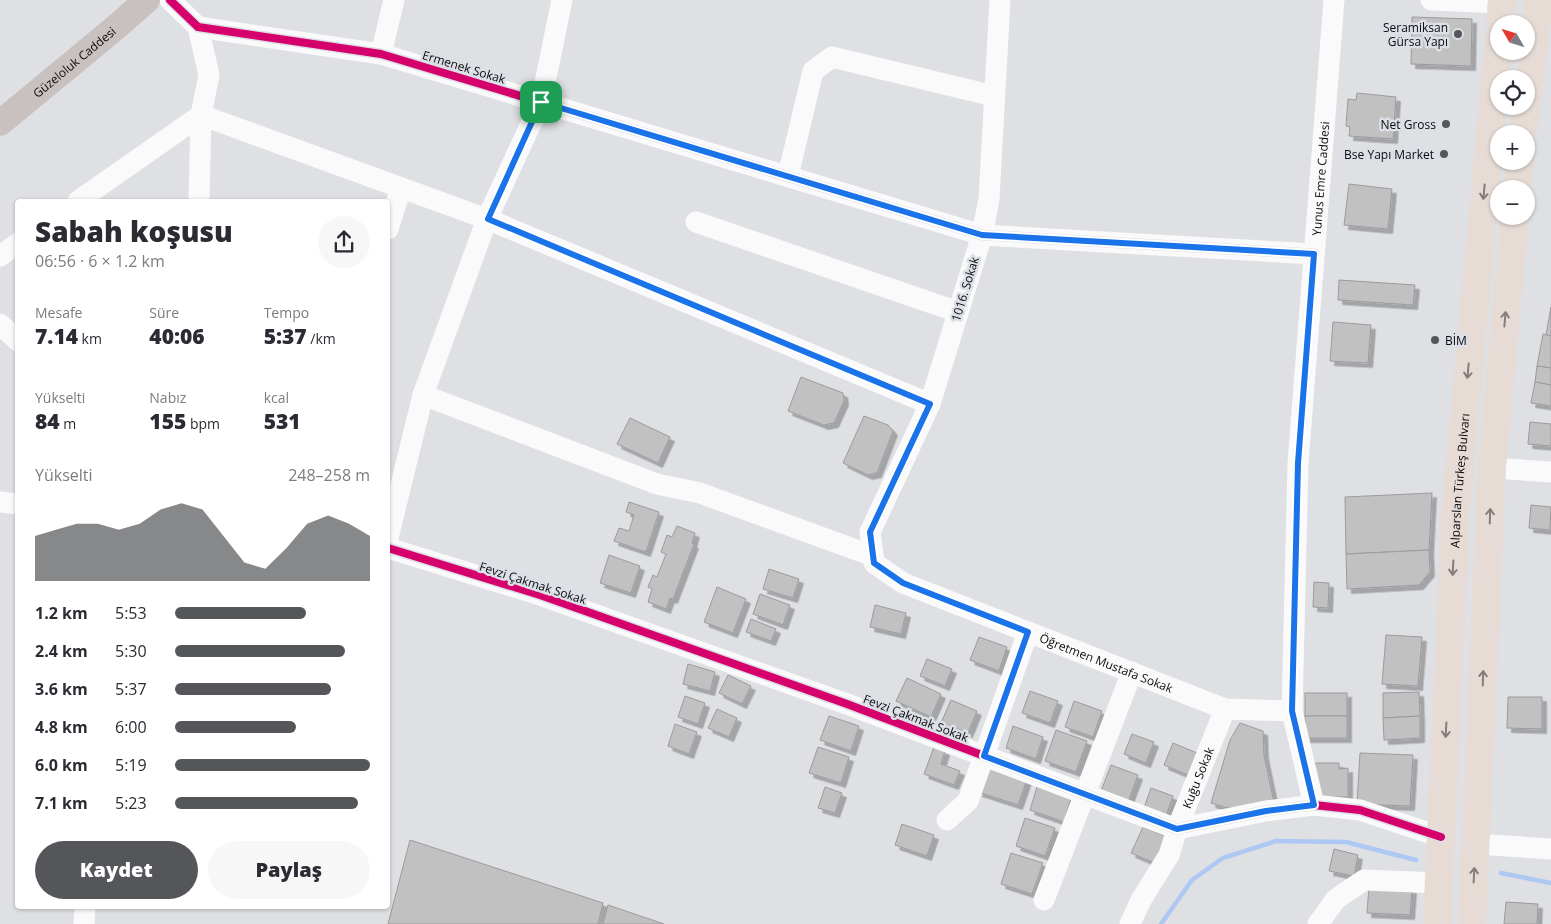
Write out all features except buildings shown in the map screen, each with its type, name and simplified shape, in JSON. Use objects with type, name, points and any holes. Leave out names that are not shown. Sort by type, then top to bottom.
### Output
[{"type":"highway","points":[[1524,125],[1539,0]]},
{"type":"highway","name":"Alparslan Türkeş Bulvarı","points":[[1437,924],[1456,507],[1497,60]]},
{"type":"highway","points":[[1472,924],[1492,468],[1514,225]]},
{"type":"main road","name":"Güzeloluk Caddesi","points":[[0,123],[147,0]]},
{"type":"street","points":[[170,0],[198,27],[209,76],[201,115],[199,199]]},
{"type":"street","points":[[381,54],[394,0]]},
{"type":"street","points":[[390,530],[423,395],[488,219],[541,102],[562,0]]},
{"type":"street","name":"1016. Sokak","points":[[873,559],[870,532],[930,404],[982,235],[989,199],[994,134],[994,96],[1000,0]]},
{"type":"street","name":"Yunus Emre Caddesi","points":[[1314,805],[1292,711],[1298,463],[1334,0]]},
{"type":"street","points":[[1431,0],[1502,9]]},
{"type":"street","name":"Ermenek Sokak","points":[[198,27],[381,54],[982,235],[1314,254]]},
{"type":"street","points":[[788,176],[813,71],[832,57],[994,96]]},
{"type":"street","points":[[201,115],[488,219],[930,404]]},
{"type":"street","points":[[81,199],[201,115]]},
{"type":"street","points":[[390,223],[402,188]]},
{"type":"street","points":[[696,222],[958,312]]},
{"type":"street","points":[[0,256],[15,245]]},
{"type":"street","points":[[0,324],[15,338]]},
{"type":"street","name":"Öğretmen Mustafa Sokak","points":[[423,395],[657,484],[700,493],[873,559],[903,583],[1225,709],[1292,711]]},
{"type":"street","points":[[1492,468],[1551,472]]},
{"type":"street","points":[[0,502],[15,504]]},
{"type":"street","name":"Fevzi Çakmak Sokak","points":[[390,549],[540,595],[846,704],[1177,829]]},
{"type":"street","points":[[947,820],[968,801],[1028,632]]},
{"type":"street","points":[[1044,900],[1132,672]]},
{"type":"street","name":"Kuğu Sokak","points":[[1130,924],[1141,900],[1169,856],[1177,829],[1225,709]]},
{"type":"street","points":[[1177,829],[1266,811],[1314,805],[1360,810],[1440,837]]},
{"type":"street","points":[[1476,844],[1551,849]]},
{"type":"street","points":[[1318,924],[1336,898],[1364,880],[1439,883]]},
{"type":"street","points":[[84,924],[85,909]]},
{"type":"waterway","points":[[1161,924],[1192,880],[1223,858],[1276,841],[1346,842],[1416,860]]},
{"type":"waterway","points":[[1501,873],[1551,883]]},
{"type":"cycle path","points":[[170,0],[198,27],[381,54],[982,235],[1314,254]]},
{"type":"cycle path","points":[[390,549],[540,595],[847,704],[1177,829],[1266,811],[1314,805],[1360,810],[1441,837]]},
{"type":"place","name":"Seramiksan Gürsa Yapı","points":[[1458,34]]},
{"type":"place","name":"Net Gross","points":[[1446,124]]},
{"type":"place","name":"Bse Yapı Market","points":[[1444,154]]},
{"type":"place","name":"BİM","points":[[1435,340]]},
{"type":"route","points":[[541,102],[982,235],[1314,254],[1298,463],[1292,711],[1314,805],[1266,811],[1177,829],[984,756],[1028,632],[903,583],[874,563],[870,532],[930,404],[488,219],[541,102]]}]
